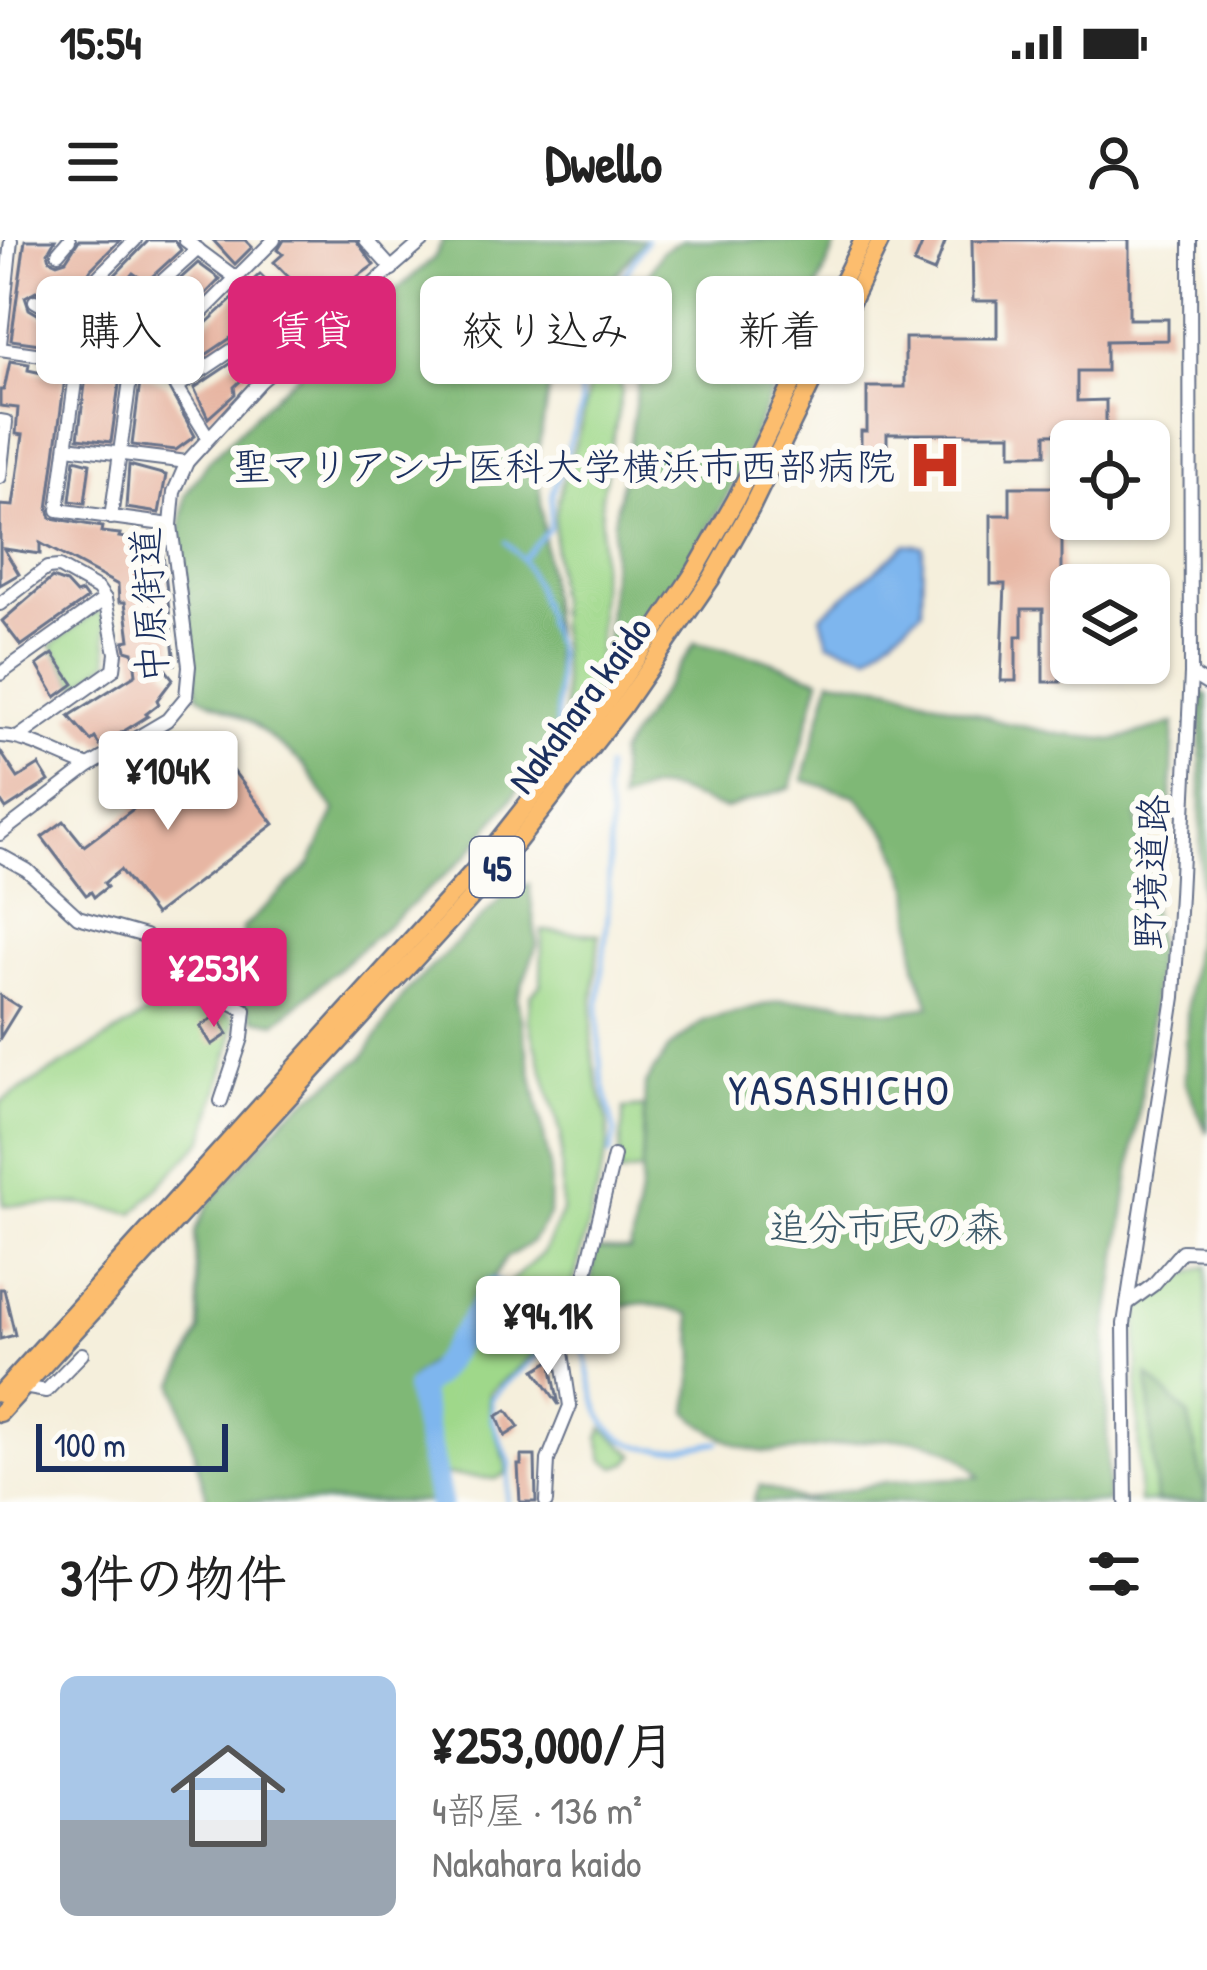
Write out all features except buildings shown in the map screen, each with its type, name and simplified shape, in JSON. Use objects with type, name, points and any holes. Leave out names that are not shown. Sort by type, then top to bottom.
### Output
[{"type":"main road","name":"Nakahara kaido","points":[[0,1394],[478,866],[606,704],[695,571],[735,501],[863,240]]},
{"type":"main road","name":"Nakahara kaido","points":[[0,1413],[489,878],[622,708],[711,579],[751,508],[881,240]]},
{"type":"street","points":[[10,240],[0,346],[36,353]]},
{"type":"street","points":[[58,253],[69,240]]},
{"type":"street","points":[[99,276],[135,240]]},
{"type":"street","points":[[185,240],[233,276]]},
{"type":"street","points":[[238,276],[274,240]]},
{"type":"street","points":[[366,240],[392,269]]},
{"type":"street","name":"中原街道","points":[[384,276],[424,240]]},
{"type":"street","name":"野境道路","points":[[1126,1502],[1127,1304],[1174,997],[1190,674],[1190,240]]},
{"type":"street","points":[[168,276],[198,249]]},
{"type":"street","points":[[204,310],[228,286]]},
{"type":"street","points":[[208,437],[177,387],[228,353]]},
{"type":"street","points":[[74,384],[58,510],[171,525]]},
{"type":"street","points":[[111,518],[129,384]]},
{"type":"street","name":"中原街道","points":[[0,834],[89,766],[167,721],[186,697],[189,665],[171,525],[174,492],[187,462],[258,384]]},
{"type":"street","points":[[0,422],[6,422],[0,477]]},
{"type":"street","points":[[67,448],[187,462]]},
{"type":"street","points":[[0,604],[47,568],[59,567],[98,589],[105,599],[116,653],[114,669],[20,736]]},
{"type":"street","points":[[0,674],[105,599]]},
{"type":"street","points":[[1190,674],[1207,683]]},
{"type":"street","points":[[0,736],[20,736],[58,757],[89,766]]},
{"type":"street","points":[[0,855],[27,870],[78,917],[145,936],[180,977],[244,1010],[242,1038],[221,1101]]},
{"type":"street","points":[[546,1502],[548,1460],[570,1406],[561,1346],[574,1323],[614,1156]]},
{"type":"street","points":[[1127,1304],[1153,1285],[1182,1250],[1207,1252]]},
{"type":"street","points":[[23,1387],[46,1390],[82,1354]]},
{"type":"green space","points":[[443,240],[644,240],[615,276],[420,276],[420,384],[549,384],[537,457],[558,696],[553,745],[467,856],[276,1023],[254,1019],[239,990],[243,928],[310,865],[335,811],[303,764],[251,722],[198,695],[180,534],[185,495],[209,461],[287,384],[396,384],[396,291],[434,258]]},
{"type":"green space","points":[[683,240],[838,240],[822,276],[696,276],[696,384],[776,384],[727,497],[649,627],[625,654],[606,656],[614,521],[638,384],[672,384],[672,276],[648,276],[662,251]]},
{"type":"green space","points":[[620,384],[622,392],[602,496],[598,688],[565,730],[555,523],[588,387]]},
{"type":"green space","points":[[97,611],[104,615],[109,661],[78,686],[51,645]]},
{"type":"green space","points":[[695,643],[759,657],[820,679],[791,787],[726,809],[663,788],[620,802],[619,754]]},
{"type":"green space","name":"追分市民の森","points":[[831,679],[892,687],[1002,722],[1064,735],[1116,740],[1174,723],[1171,804],[1137,816],[1157,944],[1150,1032],[1106,1340],[1108,1502],[753,1502],[760,1485],[802,1500],[885,1482],[980,1477],[959,1456],[910,1439],[770,1452],[736,1444],[688,1412],[695,1356],[690,1314],[646,1303],[586,1309],[596,1249],[630,1251],[641,1187],[645,1086],[669,1048],[705,1020],[779,1001],[835,1001],[894,1012],[930,1006],[916,967],[910,887],[891,837],[856,796],[803,780]]},
{"type":"green space","points":[[1201,691],[1207,696],[1207,1133],[1185,1082],[1188,989],[1200,899]]},
{"type":"green space","points":[[529,884],[537,945],[517,999],[550,1167],[549,1215],[531,1243],[506,1258],[457,1336],[410,1380],[421,1461],[439,1502],[208,1502],[175,1384],[200,1332],[195,1232],[209,1203],[288,1114],[363,1058],[404,994],[505,895]]},
{"type":"green space","points":[[542,931],[599,934],[592,1043],[608,1126],[607,1150],[565,1317],[540,1348],[489,1393],[490,1414],[507,1473],[496,1479],[439,1474],[428,1432],[428,1387],[502,1289],[543,1253],[562,1212],[561,1133],[528,1019],[531,995],[541,984]]},
{"type":"green space","points":[[181,990],[234,1018],[204,1139],[134,1213],[80,1204],[3,1205],[0,1103]]},
{"type":"green space","points":[[667,1105],[666,1167],[618,1174],[624,1109]]},
{"type":"green space","points":[[1207,1266],[1207,1502],[1139,1502],[1137,1315],[1156,1288]]},
{"type":"green space","points":[[1148,1375],[1188,1415],[1207,1502],[1156,1502]]},
{"type":"green space","points":[[603,1428],[635,1455],[628,1463],[616,1467],[604,1460],[599,1438]]},
{"type":"water","points":[[906,544],[923,546],[922,610],[869,655],[828,642],[821,616]]},
{"type":"waterway","points":[[556,749],[557,654],[522,559],[550,528],[552,494],[582,406],[579,379],[597,317],[647,240]]},
{"type":"waterway","points":[[506,542],[522,559]]},
{"type":"waterway","points":[[606,768],[608,915],[598,1012],[601,1073],[615,1133],[610,1155]]},
{"type":"waterway","points":[[440,1502],[417,1389],[435,1374],[493,1290]]},
{"type":"waterway","points":[[507,1502],[510,1462],[492,1422],[491,1399],[553,1340],[569,1317]]},
{"type":"waterway","points":[[578,1322],[597,1405],[618,1435],[649,1448],[719,1442]]},
{"type":"place","name":"聖マリアンナ医科大学横浜市西部病院","points":[[935,465]]},
{"type":"district","name":"YASASHICHO","points":[[840,1089]]}]
